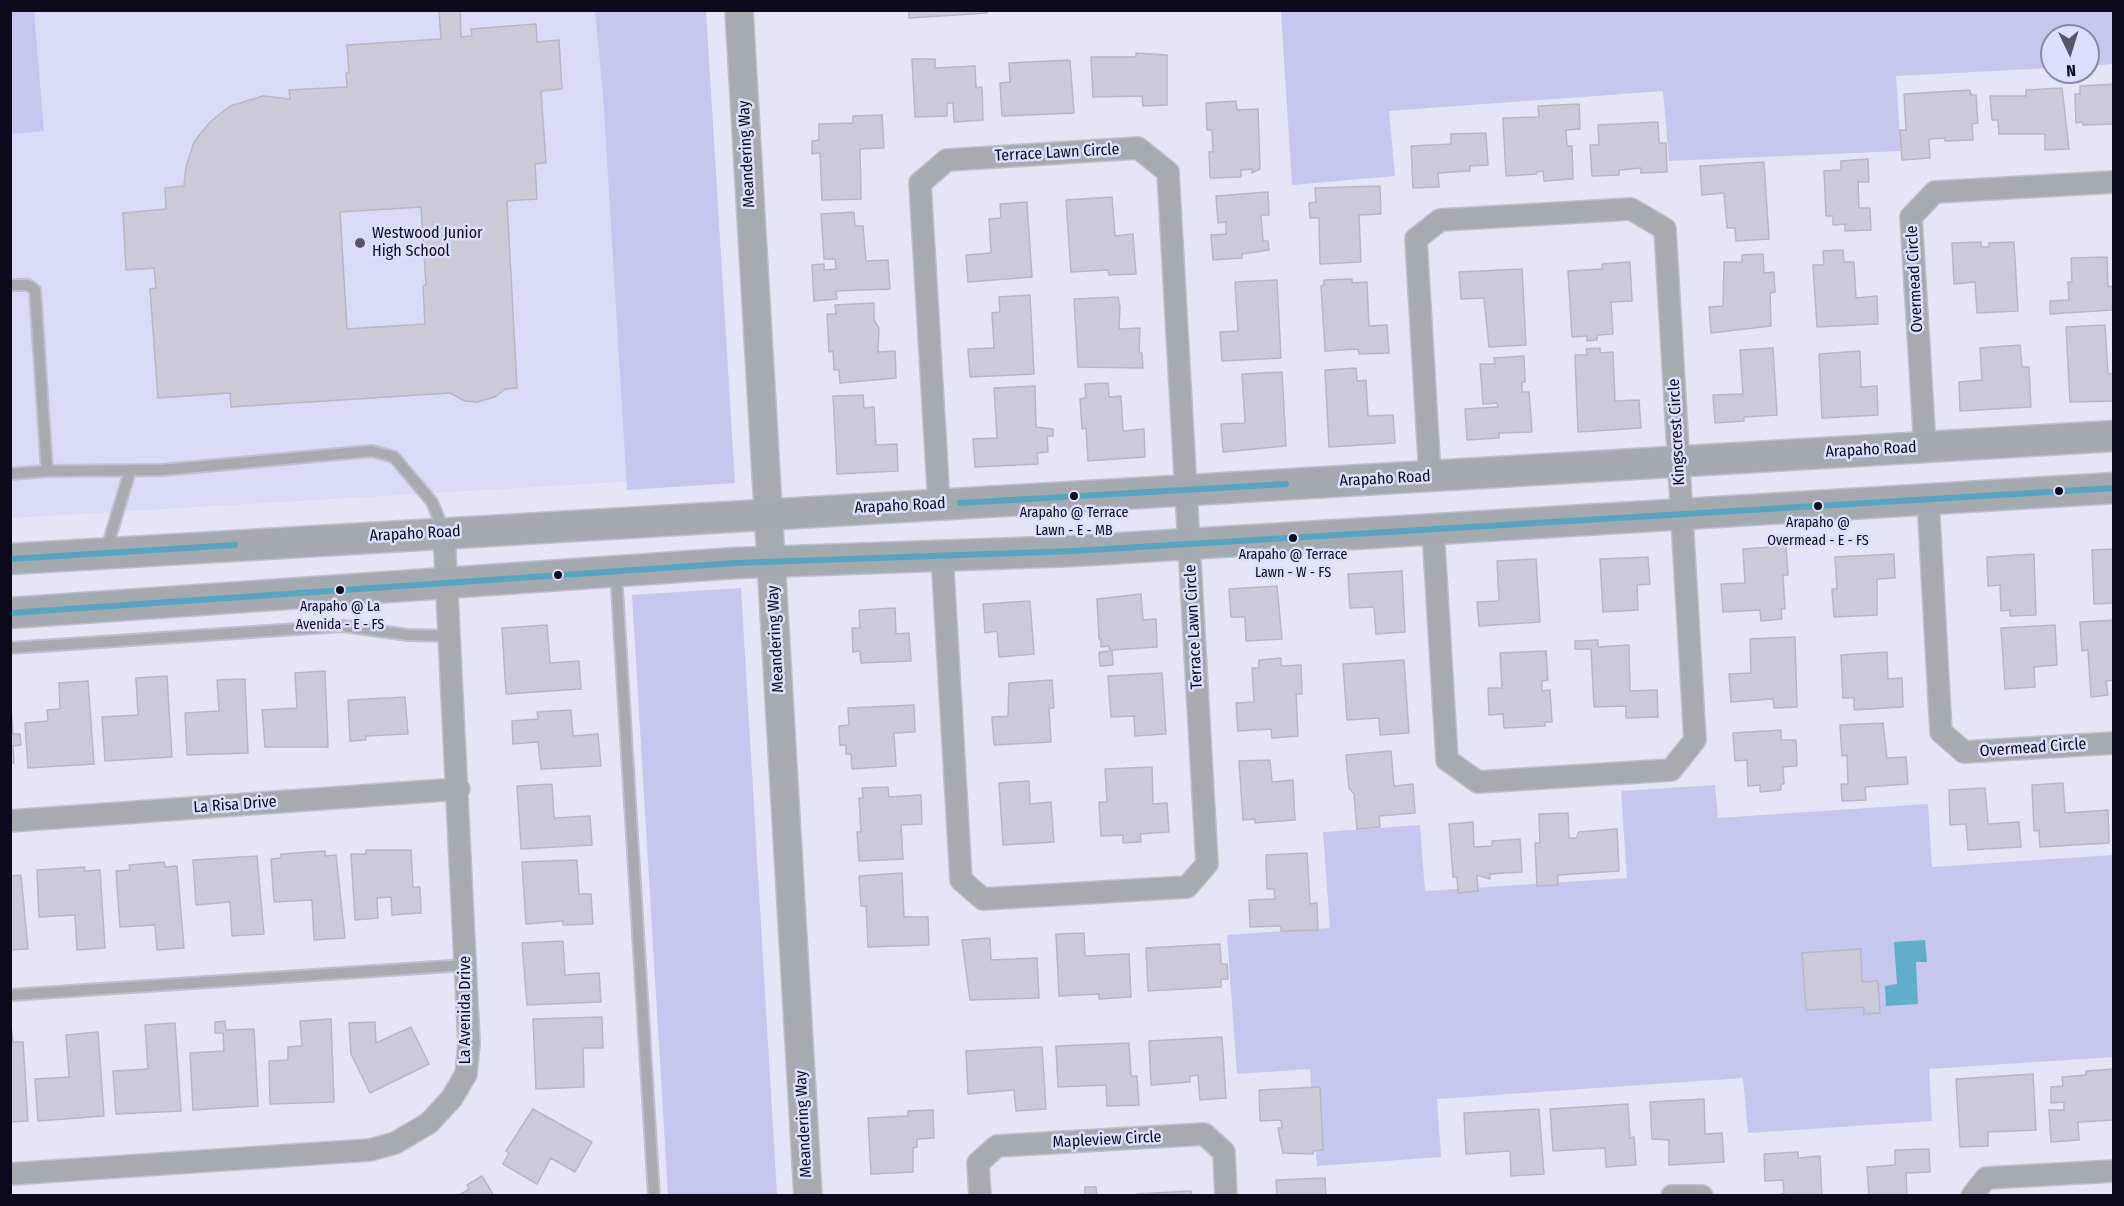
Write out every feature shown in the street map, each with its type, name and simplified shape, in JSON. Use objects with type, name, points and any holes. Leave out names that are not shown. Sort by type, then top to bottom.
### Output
[{"type":"main road","name":"Arapaho Road","points":[[10,559],[2114,436]]},
{"type":"main road","points":[[10,613],[771,561],[1189,544],[2114,488]]},
{"type":"street","name":"Meandering Way","points":[[739,10],[808,1196]]},
{"type":"street","name":"Terrace Lawn Circle","points":[[939,504],[920,183],[948,160],[1138,148],[1168,172],[1207,864],[1187,887],[983,899],[961,880],[942,554]]},
{"type":"street","name":"Overmead Circle","points":[[1925,447],[1911,217],[1935,192],[2114,182]]},
{"type":"street","name":"Kingscrest Circle","points":[[1430,476],[1416,239],[1440,220],[1631,209],[1665,229],[1695,740],[1671,770],[1478,782],[1447,760],[1433,529]]},
{"type":"street","name":"Overmead Circle","points":[[1928,500],[1941,732],[1964,752],[2114,743]]},
{"type":"street","name":"La Avenida Drive","points":[[10,1174],[370,1150],[394,1143],[429,1123],[452,1098],[466,1074],[470,1043],[459,789],[444,532]]},
{"type":"street","name":"La Risa Drive","points":[[10,821],[459,789]]},
{"type":"street","name":"Mapleview Circle","points":[[980,1196],[978,1163],[997,1146],[1204,1134],[1224,1152],[1226,1196]]},
{"type":"street","points":[[1972,1196],[1986,1178],[2114,1172]]},
{"type":"street","points":[[1672,1196],[1702,1196]]},
{"type":"lane","points":[[10,285],[28,285],[34,290],[46,471]]},
{"type":"lane","points":[[10,474],[46,471],[162,470],[372,451],[394,458],[432,502],[444,532]]},
{"type":"lane","points":[[106,553],[130,471]]},
{"type":"lane","points":[[616,571],[654,1196]]},
{"type":"lane","points":[[10,648],[343,626],[408,635],[451,636]]},
{"type":"lane","points":[[10,995],[466,965]]},
{"type":"shaded area","points":[[11,10],[34,11],[44,131],[11,134]]},
{"type":"shaded area","name":"Westwood Junior High School","points":[[11,11],[698,11],[721,476],[11,518]]},
{"type":"shaded area","points":[[595,11],[706,11],[735,483],[627,490],[603,94]]},
{"type":"shaded area","points":[[1281,11],[2113,11],[2113,64],[2100,65],[2100,24],[2040,24],[2040,69],[1896,76],[1901,151],[1669,161],[1663,91],[1389,111],[1395,176],[1292,185]]},
{"type":"shaded area","points":[[741,588],[777,1195],[668,1195],[632,595]]},
{"type":"shaded area","points":[[1715,785],[1718,818],[1928,804],[1932,867],[2113,855],[2113,1057],[1929,1069],[1932,1121],[1748,1133],[1743,1078],[1437,1099],[1441,1157],[1317,1166],[1310,1069],[1237,1074],[1227,935],[1330,928],[1323,832],[1420,825],[1425,891],[1627,878],[1621,791]]},
{"type":"shaded area","points":[[1925,940],[1927,962],[1916,962],[1918,1004],[1886,1006],[1885,986],[1897,984],[1894,942]]},
{"type":"building","points":[[439,10],[460,10],[461,37],[472,36],[471,29],[536,24],[537,42],[559,40],[562,89],[541,91],[546,163],[535,164],[537,199],[507,201],[517,388],[505,389],[495,397],[477,402],[465,401],[450,393],[231,407],[230,393],[158,398],[150,289],[156,288],[154,268],[126,270],[123,213],[166,209],[165,188],[184,186],[186,167],[194,142],[210,122],[230,106],[263,96],[290,99],[289,90],[347,87],[346,73],[349,73],[347,45],[441,39]],"holes":[[[421,207],[426,285],[423,286],[425,324],[347,329],[340,212]]]},
{"type":"building","points":[[909,10],[987,10],[987,13],[909,18]]},
{"type":"building","points":[[1136,53],[1167,55],[1167,105],[1143,106],[1142,96],[1093,97],[1091,57],[1136,57]]},
{"type":"building","points":[[912,59],[935,59],[935,68],[975,66],[976,88],[982,87],[983,120],[954,122],[953,103],[947,103],[947,116],[915,117]]},
{"type":"building","points":[[1070,60],[1074,113],[1002,116],[1000,83],[1010,82],[1009,63]]},
{"type":"building","points":[[2114,84],[2114,124],[2083,125],[2082,122],[2076,123],[2075,94],[2080,94],[2080,86]]},
{"type":"building","points":[[2062,88],[2069,149],[2045,150],[2045,134],[1999,134],[1998,120],[1992,120],[1990,96],[2026,96],[2026,90]]},
{"type":"building","points":[[1970,90],[1971,95],[1976,95],[1978,123],[1972,124],[1973,140],[1929,139],[1930,158],[1902,160],[1900,130],[1906,130],[1904,94]]},
{"type":"building","points":[[1236,101],[1237,110],[1258,109],[1260,169],[1252,173],[1252,169],[1241,170],[1241,177],[1210,178],[1209,152],[1213,152],[1212,130],[1207,130],[1206,103]]},
{"type":"building","points":[[1579,104],[1580,129],[1566,130],[1567,146],[1572,146],[1573,179],[1544,181],[1543,171],[1536,172],[1537,174],[1506,176],[1503,118],[1539,117],[1538,106]]},
{"type":"building","points":[[882,115],[884,148],[860,149],[861,199],[822,200],[820,153],[812,154],[812,141],[819,140],[819,124],[853,123],[853,116]]},
{"type":"building","points":[[1658,122],[1659,143],[1666,143],[1667,172],[1641,173],[1641,168],[1619,170],[1619,175],[1592,176],[1590,145],[1599,145],[1598,125]]},
{"type":"building","points":[[1486,133],[1488,165],[1470,166],[1470,171],[1438,173],[1439,187],[1413,188],[1411,146],[1451,144],[1451,134]]},
{"type":"building","points":[[1868,159],[1869,182],[1858,182],[1859,208],[1870,208],[1871,230],[1845,231],[1845,224],[1833,225],[1833,216],[1826,216],[1824,171],[1841,170],[1841,161]]},
{"type":"building","points":[[1764,162],[1769,239],[1736,241],[1735,228],[1727,228],[1724,193],[1702,195],[1700,166]]},
{"type":"building","points":[[1380,186],[1381,214],[1359,215],[1361,262],[1320,264],[1319,218],[1310,218],[1309,203],[1316,202],[1315,188]]},
{"type":"building","points":[[1268,192],[1269,215],[1261,215],[1263,241],[1268,241],[1269,250],[1242,254],[1242,258],[1213,260],[1211,235],[1226,234],[1226,222],[1218,223],[1216,196]]},
{"type":"building","points":[[1112,197],[1115,236],[1133,234],[1136,274],[1109,275],[1108,270],[1071,272],[1066,200]]},
{"type":"building","points":[[1027,202],[1032,277],[968,282],[966,255],[991,253],[989,219],[1001,218],[1000,204]]},
{"type":"building","points":[[854,212],[855,226],[863,226],[866,261],[888,260],[890,289],[836,291],[837,299],[814,301],[812,265],[824,264],[824,270],[836,269],[835,259],[824,259],[821,214]]},
{"type":"building","points":[[1981,242],[1981,247],[1989,247],[1989,243],[2014,242],[2018,311],[1977,313],[1975,282],[1954,284],[1952,243]]},
{"type":"building","points":[[1843,250],[1844,262],[1854,262],[1856,298],[1877,296],[1878,324],[1817,327],[1813,265],[1824,265],[1823,251]]},
{"type":"building","points":[[1763,254],[1764,273],[1774,272],[1775,292],[1770,293],[1771,326],[1711,333],[1709,307],[1723,306],[1724,262],[1742,262],[1742,255]]},
{"type":"building","points":[[2107,257],[2108,287],[2114,286],[2112,310],[2050,314],[2050,301],[2069,300],[2068,282],[2072,282],[2071,258]]},
{"type":"building","points":[[1630,262],[1632,301],[1611,302],[1613,334],[1597,335],[1597,340],[1587,341],[1587,336],[1572,337],[1568,271],[1602,269],[1602,264]]},
{"type":"building","points":[[1522,269],[1526,345],[1489,347],[1484,298],[1461,299],[1459,272]]},
{"type":"building","points":[[1352,279],[1352,283],[1367,282],[1369,326],[1387,325],[1389,353],[1359,354],[1358,349],[1325,351],[1321,286],[1324,285],[1324,280]]},
{"type":"building","points":[[1277,280],[1281,358],[1222,361],[1220,332],[1238,331],[1235,282]]},
{"type":"building","points":[[1030,295],[1034,374],[970,377],[968,349],[994,348],[992,313],[1000,312],[999,297]]},
{"type":"building","points":[[1118,297],[1119,329],[1140,328],[1139,353],[1142,353],[1143,368],[1078,367],[1074,299]]},
{"type":"building","points":[[874,303],[874,320],[879,328],[878,352],[895,351],[896,378],[840,383],[839,370],[834,370],[833,351],[829,352],[827,314],[836,314],[835,305]]},
{"type":"building","points":[[2105,325],[2108,374],[2114,373],[2114,401],[2070,402],[2066,327]]},
{"type":"building","points":[[2020,345],[2022,367],[2029,367],[2031,407],[1960,411],[1959,382],[1982,380],[1980,348]]},
{"type":"building","points":[[1600,348],[1600,353],[1613,352],[1615,401],[1639,400],[1641,428],[1578,432],[1575,355],[1587,355],[1586,349]]},
{"type":"building","points":[[1773,348],[1777,415],[1744,417],[1744,421],[1715,423],[1713,395],[1743,394],[1740,350]]},
{"type":"building","points":[[1860,351],[1861,387],[1877,386],[1878,415],[1822,418],[1819,354]]},
{"type":"building","points":[[1524,356],[1525,382],[1522,382],[1522,392],[1529,392],[1532,432],[1499,433],[1499,438],[1467,440],[1465,409],[1498,407],[1497,403],[1483,404],[1480,364],[1495,364],[1494,358]]},
{"type":"building","points":[[1356,368],[1357,381],[1366,380],[1368,416],[1393,415],[1395,443],[1329,447],[1325,370]]},
{"type":"building","points":[[1282,372],[1286,446],[1223,452],[1221,424],[1245,423],[1242,374]]},
{"type":"building","points":[[1108,383],[1109,397],[1121,396],[1123,431],[1144,429],[1145,457],[1088,461],[1086,428],[1082,429],[1080,399],[1086,398],[1085,384]]},
{"type":"building","points":[[1035,386],[1036,427],[1053,429],[1053,436],[1047,436],[1048,452],[1037,453],[1038,464],[975,467],[973,439],[997,438],[994,388]]},
{"type":"building","points":[[863,395],[864,408],[874,407],[876,445],[897,444],[898,471],[837,474],[833,396]]},
{"type":"building","points":[[1786,546],[1788,575],[1783,575],[1785,609],[1781,609],[1782,619],[1761,621],[1760,610],[1723,612],[1721,584],[1745,583],[1743,549]]},
{"type":"building","points":[[2114,549],[2114,603],[2094,604],[2092,550]]},
{"type":"building","points":[[1894,554],[1895,578],[1877,579],[1877,615],[1834,617],[1832,589],[1837,589],[1835,557]]},
{"type":"building","points":[[2034,554],[2036,615],[2010,616],[2010,610],[2001,611],[2000,585],[1988,586],[1987,557]]},
{"type":"building","points":[[1648,557],[1650,584],[1637,585],[1638,610],[1603,612],[1600,559]]},
{"type":"building","points":[[1536,559],[1540,622],[1479,626],[1477,602],[1499,601],[1497,561]]},
{"type":"building","points":[[1402,571],[1405,632],[1376,634],[1374,607],[1350,608],[1348,574]]},
{"type":"building","points":[[1277,586],[1282,639],[1246,641],[1245,617],[1231,617],[1229,589]]},
{"type":"building","points":[[1141,594],[1143,620],[1156,619],[1157,647],[1112,650],[1113,665],[1100,666],[1099,652],[1110,651],[1109,646],[1101,647],[1101,639],[1099,639],[1097,599]]},
{"type":"building","points":[[1030,601],[1034,654],[999,657],[997,631],[985,633],[983,604]]},
{"type":"building","points":[[895,608],[896,634],[909,633],[911,661],[861,663],[860,651],[853,652],[852,628],[860,628],[859,610]]},
{"type":"building","points":[[2114,620],[2114,680],[2106,681],[2108,695],[2091,697],[2088,650],[2082,651],[2080,622]]},
{"type":"building","points":[[547,625],[550,663],[579,661],[581,689],[506,694],[502,628]]},
{"type":"building","points":[[2055,625],[2057,665],[2034,667],[2035,687],[2005,689],[2001,628]]},
{"type":"building","points":[[1795,637],[1797,707],[1774,708],[1773,699],[1731,702],[1729,674],[1751,673],[1750,639]]},
{"type":"building","points":[[1598,640],[1598,647],[1629,645],[1630,691],[1657,690],[1658,717],[1626,718],[1626,706],[1594,707],[1591,649],[1575,649],[1575,641]]},
{"type":"building","points":[[1546,651],[1548,680],[1542,681],[1542,691],[1550,690],[1552,722],[1545,722],[1545,726],[1504,728],[1503,714],[1489,715],[1488,688],[1502,688],[1500,653]]},
{"type":"building","points":[[1887,652],[1888,679],[1902,678],[1903,707],[1854,710],[1854,698],[1843,698],[1841,655]]},
{"type":"building","points":[[1281,658],[1281,666],[1301,665],[1302,694],[1296,694],[1298,736],[1272,738],[1271,729],[1238,731],[1236,703],[1254,702],[1252,668],[1259,668],[1259,660]]},
{"type":"building","points":[[1404,660],[1409,733],[1380,735],[1379,718],[1347,720],[1343,664]]},
{"type":"building","points":[[325,671],[328,747],[265,747],[262,710],[297,708],[295,673]]},
{"type":"building","points":[[1162,673],[1166,734],[1135,736],[1134,716],[1111,717],[1108,676]]},
{"type":"building","points":[[167,676],[172,757],[105,761],[102,717],[138,715],[136,678]]},
{"type":"building","points":[[245,679],[248,753],[187,755],[185,713],[219,711],[217,680]]},
{"type":"building","points":[[1052,680],[1054,708],[1049,708],[1051,742],[994,745],[992,717],[1008,716],[1009,683]]},
{"type":"building","points":[[88,681],[94,764],[28,768],[25,723],[48,721],[47,710],[60,709],[59,683]]},
{"type":"building","points":[[10,691],[13,734],[20,734],[21,745],[13,746],[14,763],[10,763]]},
{"type":"building","points":[[405,697],[408,734],[366,736],[366,740],[350,741],[348,700]]},
{"type":"building","points":[[914,705],[915,732],[894,733],[896,766],[852,769],[851,754],[846,754],[846,745],[840,745],[839,726],[849,725],[848,708]]},
{"type":"building","points":[[571,710],[573,736],[598,734],[601,766],[541,769],[538,742],[513,744],[512,721],[538,719],[537,712]]},
{"type":"building","points":[[1883,723],[1887,758],[1906,757],[1908,784],[1865,787],[1866,800],[1842,801],[1841,784],[1848,784],[1847,755],[1842,756],[1840,725]]},
{"type":"building","points":[[1781,730],[1781,740],[1796,740],[1797,766],[1783,767],[1784,784],[1781,784],[1781,790],[1760,792],[1760,785],[1748,786],[1747,760],[1735,761],[1733,733]]},
{"type":"building","points":[[1391,751],[1394,786],[1413,784],[1415,813],[1379,816],[1380,827],[1357,829],[1354,794],[1349,788],[1346,755]]},
{"type":"building","points":[[1270,760],[1272,782],[1293,780],[1295,820],[1255,823],[1255,819],[1243,820],[1239,761]]},
{"type":"building","points":[[1152,767],[1153,804],[1167,803],[1169,832],[1140,834],[1141,842],[1123,843],[1123,835],[1101,836],[1099,802],[1107,802],[1105,769]]},
{"type":"building","points":[[1029,781],[1030,804],[1051,802],[1054,842],[1003,845],[999,783]]},
{"type":"building","points":[[2063,783],[2065,813],[2108,810],[2109,843],[2040,847],[2039,830],[2034,831],[2032,785]]},
{"type":"building","points":[[552,784],[554,818],[590,816],[592,845],[521,849],[517,786]]},
{"type":"building","points":[[888,787],[889,797],[921,795],[922,824],[901,825],[903,859],[859,861],[857,832],[861,832],[859,798],[863,798],[862,788]]},
{"type":"building","points":[[1985,788],[1988,824],[2019,822],[2021,847],[1968,850],[1966,824],[1950,825],[1949,790]]},
{"type":"building","points":[[1568,813],[1569,838],[1576,838],[1579,832],[1617,829],[1619,871],[1558,875],[1558,885],[1537,886],[1535,843],[1540,843],[1539,814]]},
{"type":"building","points":[[1473,822],[1474,847],[1492,846],[1492,841],[1520,839],[1522,872],[1490,874],[1490,879],[1477,875],[1478,891],[1458,893],[1457,877],[1453,877],[1449,824]]},
{"type":"building","points":[[366,850],[411,850],[413,887],[420,887],[421,913],[392,915],[391,897],[377,898],[378,918],[355,920],[351,854],[366,854]]},
{"type":"building","points":[[325,851],[325,856],[336,855],[345,938],[314,940],[312,900],[274,902],[271,859],[281,858],[281,854]]},
{"type":"building","points":[[1307,853],[1310,904],[1317,903],[1318,930],[1281,931],[1281,926],[1250,927],[1249,900],[1275,899],[1274,889],[1267,889],[1266,855]]},
{"type":"building","points":[[257,856],[264,934],[232,936],[230,902],[196,905],[193,860]]},
{"type":"building","points":[[577,860],[579,894],[591,894],[593,924],[563,925],[563,921],[526,924],[522,862]]},
{"type":"building","points":[[164,862],[165,867],[177,866],[184,948],[157,950],[155,925],[120,927],[116,871],[130,870],[129,865]]},
{"type":"building","points":[[85,867],[84,871],[100,870],[105,948],[77,950],[75,915],[39,917],[37,870]]},
{"type":"building","points":[[902,873],[904,917],[928,917],[929,945],[868,947],[866,906],[861,906],[859,876]]},
{"type":"building","points":[[21,875],[28,949],[10,950],[10,876]]},
{"type":"building","points":[[1084,933],[1085,956],[1129,954],[1131,997],[1099,999],[1099,994],[1059,996],[1056,934]]},
{"type":"building","points":[[990,938],[991,960],[1037,958],[1039,998],[970,1000],[962,940]]},
{"type":"building","points":[[563,941],[565,975],[599,973],[601,1002],[527,1005],[522,943]]},
{"type":"building","points":[[1220,944],[1221,964],[1227,964],[1228,979],[1221,979],[1221,987],[1148,991],[1146,948]]},
{"type":"building","points":[[1861,949],[1862,982],[1878,981],[1880,1013],[1864,1014],[1864,1007],[1806,1010],[1802,953]]},
{"type":"building","points":[[602,1017],[603,1048],[583,1048],[584,1087],[536,1089],[533,1019]]},
{"type":"building","points":[[10,1018],[13,1042],[23,1042],[28,1121],[10,1122]]},
{"type":"building","points":[[331,1019],[334,1102],[270,1104],[269,1061],[288,1060],[288,1047],[302,1046],[300,1021]]},
{"type":"building","points":[[225,1021],[226,1030],[254,1029],[258,1106],[193,1110],[190,1053],[224,1051],[223,1033],[215,1033],[215,1022]]},
{"type":"building","points":[[375,1022],[376,1043],[411,1027],[429,1064],[370,1093],[351,1054],[349,1023]]},
{"type":"building","points":[[175,1023],[181,1111],[116,1114],[113,1071],[148,1069],[145,1025]]},
{"type":"building","points":[[98,1032],[104,1116],[38,1121],[35,1079],[69,1077],[66,1035]]},
{"type":"building","points":[[1222,1037],[1226,1098],[1200,1100],[1198,1075],[1190,1076],[1190,1082],[1151,1085],[1149,1041]]},
{"type":"building","points":[[1129,1043],[1131,1076],[1137,1076],[1139,1105],[1107,1106],[1106,1085],[1058,1087],[1056,1046]]},
{"type":"building","points":[[1042,1047],[1046,1109],[1016,1111],[1014,1090],[968,1094],[966,1051]]},
{"type":"building","points":[[2114,1069],[2114,1120],[2078,1122],[2079,1140],[2051,1142],[2049,1110],[2064,1110],[2064,1102],[2051,1103],[2051,1087],[2063,1086],[2062,1077],[2086,1075],[2086,1071]]},
{"type":"building","points":[[2033,1074],[2036,1130],[1988,1132],[1988,1146],[1960,1147],[1956,1079]]},
{"type":"building","points":[[1320,1087],[1323,1150],[1313,1151],[1313,1154],[1283,1153],[1278,1128],[1282,1128],[1281,1120],[1260,1121],[1259,1090]]},
{"type":"building","points":[[1704,1099],[1705,1134],[1722,1133],[1724,1162],[1669,1165],[1669,1140],[1652,1139],[1650,1102]]},
{"type":"building","points":[[1628,1104],[1630,1138],[1634,1137],[1636,1165],[1606,1167],[1605,1148],[1553,1151],[1550,1109]]},
{"type":"building","points":[[533,1109],[592,1142],[575,1172],[551,1158],[537,1184],[503,1164],[509,1153],[506,1151]]},
{"type":"building","points":[[1539,1109],[1544,1174],[1511,1176],[1510,1151],[1466,1154],[1464,1113]]},
{"type":"building","points":[[933,1110],[934,1138],[917,1139],[917,1147],[913,1148],[913,1172],[871,1174],[868,1118],[908,1116],[908,1111]]},
{"type":"building","points":[[1929,1149],[1930,1172],[1906,1173],[1907,1196],[1869,1196],[1867,1167],[1895,1165],[1895,1150]]},
{"type":"building","points":[[1798,1152],[1798,1158],[1820,1156],[1822,1196],[1777,1196],[1784,1193],[1783,1180],[1765,1181],[1764,1154]]},
{"type":"building","points":[[482,1176],[494,1196],[458,1196],[469,1189],[467,1185]]},
{"type":"building","points":[[1325,1178],[1326,1196],[1277,1196],[1276,1180]]},
{"type":"building","points":[[1085,1187],[1096,1187],[1097,1196],[1085,1196]]},
{"type":"building","points":[[1191,1191],[1192,1196],[1137,1196],[1137,1194]]},
{"type":"transit line","points":[[960,503],[1286,484]]},
{"type":"transit line","points":[[10,613],[736,563],[1073,551],[2114,488]]},
{"type":"transit line","points":[[10,559],[235,545]]},
{"type":"place","name":"Westwood Junior High School","points":[[360,243]]},
{"type":"place","name":"Arapaho @ Terrace Lawn - E - MB","points":[[1074,496]]},
{"type":"place","name":"Arapaho @ Overmead - E - FS","points":[[1818,506]]},
{"type":"place","name":"Arapaho @ Terrace Lawn - W - FS","points":[[1293,538]]},
{"type":"place","name":"Arapaho @ La Avenida - E - FS","points":[[340,590]]}]
